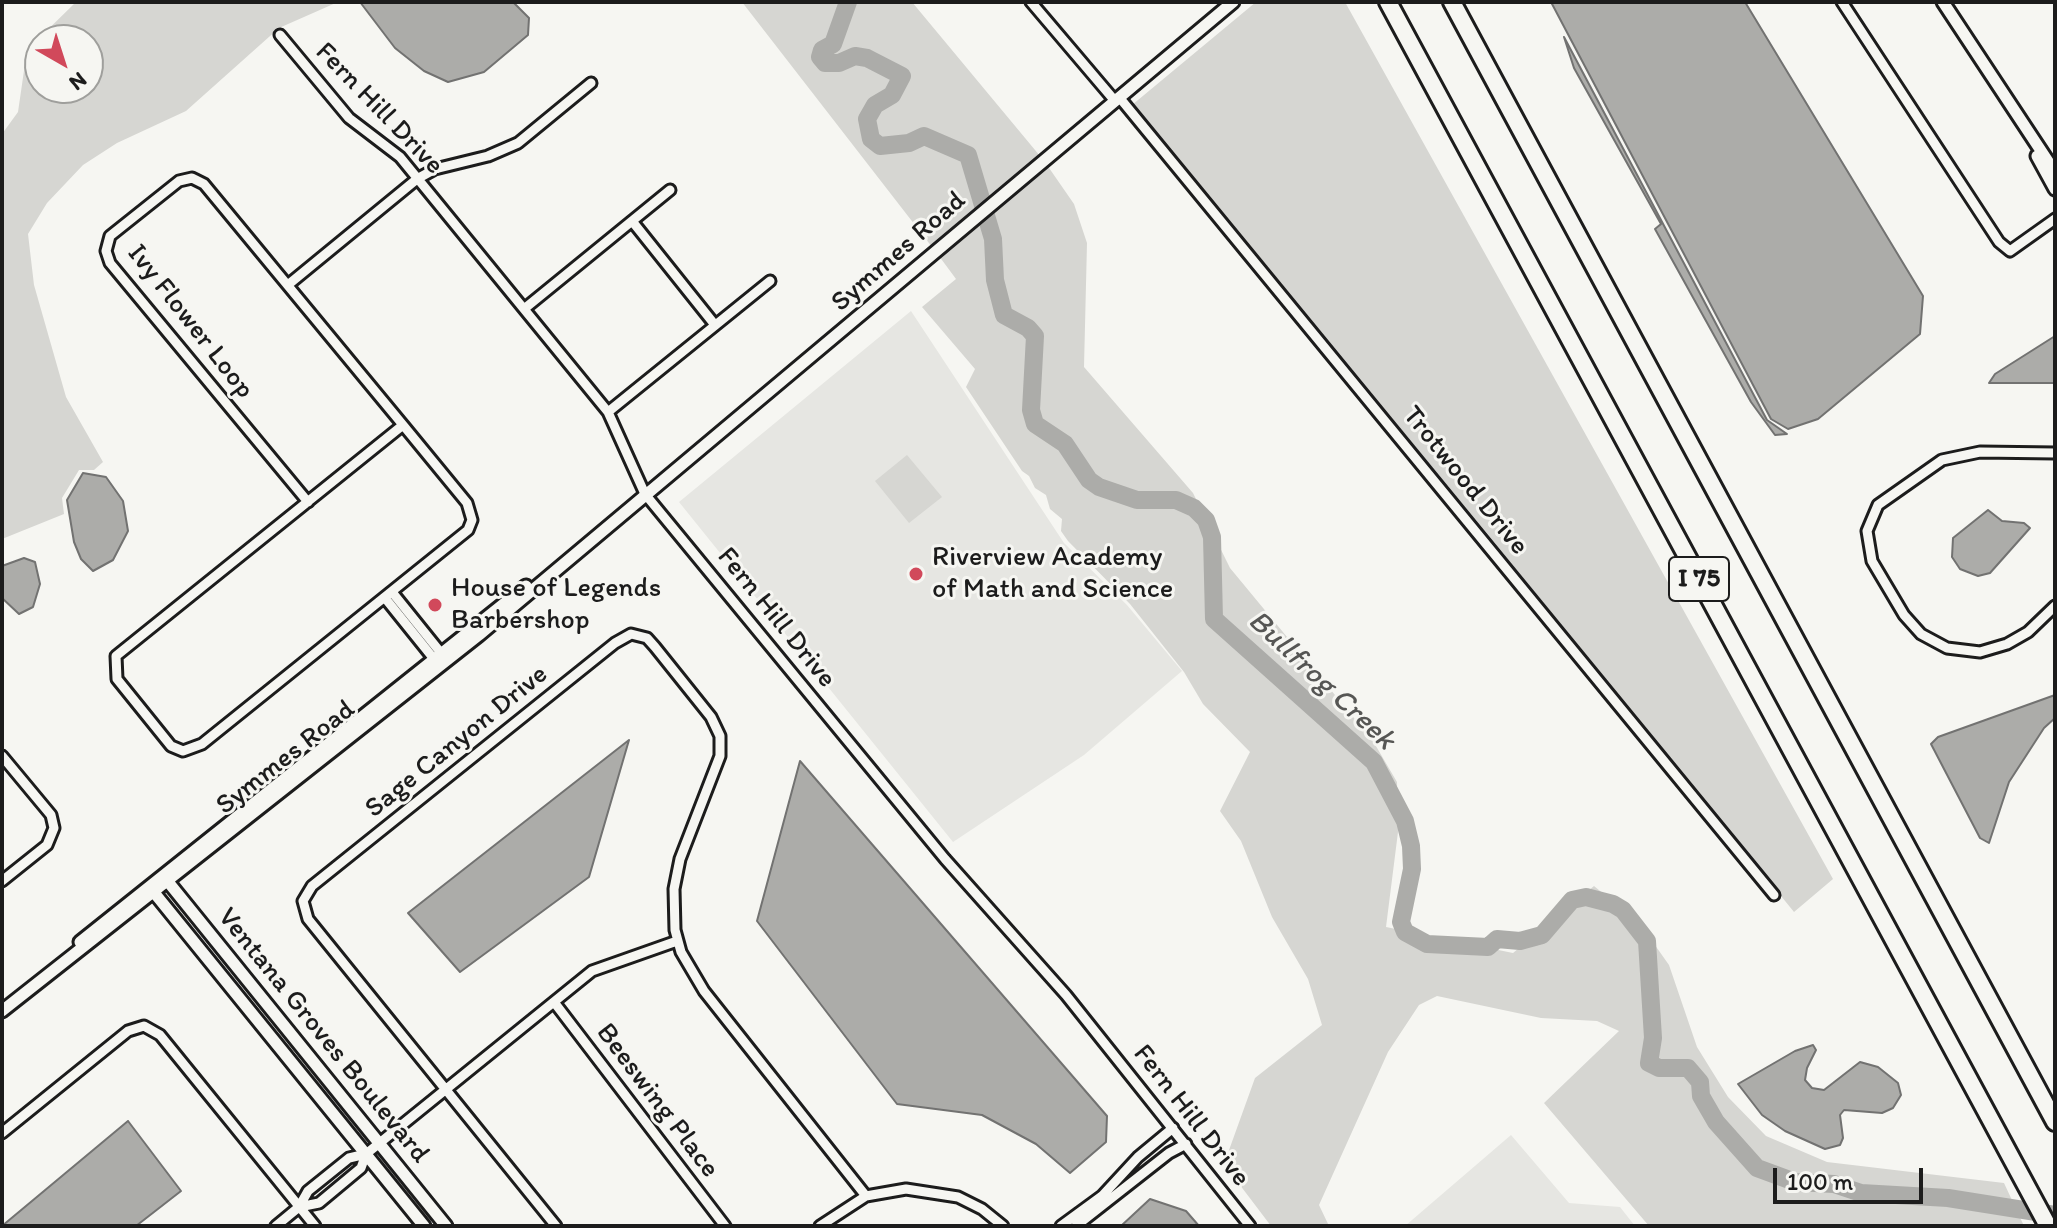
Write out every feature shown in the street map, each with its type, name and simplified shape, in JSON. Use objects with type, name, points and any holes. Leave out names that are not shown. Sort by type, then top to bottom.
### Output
[{"type":"highway","name":"I 75","points":[[1388,2],[2048,1226]]},
{"type":"highway","name":"I 75","points":[[1452,2],[2055,1122]]},
{"type":"street","name":"Trotwood Drive","points":[[1031,2],[1117,99],[1774,895]]},
{"type":"street","name":"Symmes Road","points":[[2,1009],[594,536],[1233,2]]},
{"type":"street","points":[[1842,2],[1999,242],[2010,251],[2055,219]]},
{"type":"street","points":[[1943,2],[2027,134],[2055,189]]},
{"type":"street","name":"Fern Hill Drive","points":[[280,35],[349,118],[400,157],[608,412],[645,494],[937,849],[1066,995],[1250,1226]]},
{"type":"street","points":[[289,284],[417,179],[435,169],[488,156],[518,143],[591,83]]},
{"type":"street","points":[[2027,134],[2050,154],[2055,172]]},
{"type":"street","name":"Ivy Flower Loop","points":[[308,502],[110,263],[106,251],[110,236],[179,181],[192,178],[204,184],[289,284],[467,503],[472,520],[465,533],[196,748],[183,751],[165,741],[117,679],[116,656],[308,502],[403,425]]},
{"type":"street","points":[[524,309],[670,190]]},
{"type":"street","points":[[632,221],[715,325]]},
{"type":"street","points":[[608,412],[770,281]]},
{"type":"street","points":[[2055,453],[1980,452],[1942,460],[1878,505],[1867,531],[1872,561],[1904,615],[1921,634],[1947,648],[1980,652],[2007,644],[2028,632],[2055,606]]},
{"type":"street","points":[[389,595],[440,659]]},
{"type":"street","name":"Sage Canyon Drive","points":[[556,1226],[308,919],[303,901],[312,886],[615,643],[631,634],[647,638],[655,647],[711,717],[720,736],[720,756],[677,873],[673,903],[677,941],[704,991],[866,1196]]},
{"type":"street","points":[[2,756],[51,815],[54,828],[47,845],[2,881]]},
{"type":"street","name":"Ventana Groves Boulevard","points":[[166,879],[446,1226]]},
{"type":"street","name":"Ventana Groves Boulevard","points":[[152,890],[424,1226]]},
{"type":"street","points":[[276,1226],[299,1207],[308,1191],[349,1158],[366,1154],[379,1144],[592,971],[677,941]]},
{"type":"street","name":"Beeswing Place","points":[[554,1002],[725,1226]]},
{"type":"street","points":[[2,1133],[128,1031],[144,1026],[160,1035],[315,1226]]},
{"type":"street","points":[[1061,1226],[1102,1196],[1138,1157],[1173,1128]]},
{"type":"street","points":[[1076,1226],[1169,1153],[1186,1144]]},
{"type":"street","points":[[299,1207],[319,1203],[361,1168],[366,1154]]},
{"type":"street","points":[[820,1226],[866,1196],[906,1189],[958,1197],[982,1209],[1003,1226]]},
{"type":"shaded area","points":[[76,2],[338,2],[279,28],[186,111],[117,143],[83,165],[47,203],[28,234],[34,285],[66,397],[103,462],[94,470],[79,470],[62,498],[64,514],[2,539],[2,134],[18,112],[24,71],[24,104],[104,104],[104,24],[54,24]]},
{"type":"shaded area","points":[[360,2],[513,2],[529,18],[528,35],[484,72],[448,82],[424,71],[395,48]]},
{"type":"shaded area","points":[[742,2],[912,2],[1040,156],[932,247]]},
{"type":"shaded area","points":[[1256,2],[1345,2],[1833,879],[1794,912],[1486,532],[1132,105]]},
{"type":"shaded area","points":[[1551,2],[1745,2],[1923,296],[1920,334],[1818,419],[1788,429],[1771,419]]},
{"type":"shaded area","points":[[1564,37],[1767,420],[1787,434],[1775,435],[1751,402],[1655,229],[1661,224],[1574,68]]},
{"type":"shaded area","points":[[1047,165],[1074,204],[1087,243],[1084,367],[1193,493],[1230,568],[1373,741],[1397,782],[1398,832],[1386,927],[1513,953],[1594,886],[1640,924],[1669,965],[1697,1047],[1728,1097],[1766,1136],[1827,1162],[2004,1183],[2024,1226],[1649,1226],[1544,1103],[1619,1031],[1597,1021],[1541,1018],[1437,996],[1419,1005],[1388,1052],[1319,1205],[1329,1226],[1271,1226],[1224,1164],[1255,1078],[1322,1025],[1308,979],[1272,917],[1241,841],[1220,811],[1250,752],[1203,704],[1184,672],[1130,604],[1068,541],[1061,531],[1062,519],[1050,509],[1046,495],[1035,488],[1029,476],[1022,471],[966,387],[975,369],[922,307],[956,279],[939,256]]},
{"type":"shaded area","name":"Riverview Academy of Math and Science","points":[[911,311],[1064,543],[1127,605],[1182,671],[1084,755],[953,842],[679,502]]},
{"type":"shaded area","points":[[2055,336],[2055,383],[1989,383],[1995,374]]},
{"type":"shaded area","points":[[907,455],[942,497],[909,523],[875,481]]},
{"type":"shaded area","points":[[83,473],[106,477],[123,501],[128,531],[113,560],[93,571],[81,559],[74,542],[67,500]]},
{"type":"shaded area","points":[[1988,510],[2002,521],[2024,523],[2030,528],[1990,573],[1978,576],[1960,569],[1952,557],[1953,538]]},
{"type":"shaded area","points":[[24,558],[35,562],[40,584],[33,607],[19,614],[2,598],[2,566]]},
{"type":"shaded area","points":[[2055,695],[2055,718],[2044,728],[2009,782],[1989,843],[1980,838],[1931,744],[1938,737]]},
{"type":"shaded area","points":[[629,740],[589,877],[460,972],[408,913]]},
{"type":"shaded area","points":[[800,761],[1107,1116],[1106,1142],[1070,1173],[1036,1144],[982,1115],[897,1104],[757,921]]},
{"type":"shaded area","points":[[1813,1045],[1816,1050],[1805,1080],[1812,1088],[1824,1090],[1860,1062],[1878,1067],[1898,1083],[1901,1095],[1893,1108],[1882,1113],[1844,1110],[1840,1115],[1843,1138],[1840,1145],[1825,1149],[1785,1131],[1762,1115],[1738,1084],[1795,1051]]},
{"type":"shaded area","points":[[128,1121],[181,1191],[136,1226],[2,1226]]},
{"type":"shaded area","points":[[1511,1135],[1569,1203],[1620,1207],[1635,1226],[1405,1226]]},
{"type":"shaded area","points":[[1150,1199],[1186,1211],[1199,1226],[1121,1226]]},
{"type":"waterway","name":"Bullfrog Creek","points":[[848,2],[833,44],[822,50],[820,57],[825,63],[839,63],[855,56],[867,58],[902,76],[892,95],[875,105],[867,119],[871,139],[880,146],[909,143],[924,136],[968,155],[993,239],[995,280],[1004,315],[1028,328],[1035,336],[1031,410],[1035,424],[1065,444],[1089,480],[1099,487],[1137,500],[1176,500],[1194,508],[1206,520],[1212,537],[1214,619],[1374,762],[1405,821],[1411,846],[1412,869],[1401,922],[1405,932],[1427,944],[1488,947],[1497,939],[1520,941],[1542,935],[1572,900],[1586,897],[1613,904],[1623,910],[1647,941],[1653,1038],[1649,1063],[1659,1068],[1688,1068],[1700,1082],[1701,1096],[1716,1122],[1757,1168],[1795,1182],[1834,1184],[1861,1193],[1948,1198],[2055,1215]]},
{"type":"place","name":"Riverview Academy of Math and Science","points":[[916,574]]},
{"type":"place","name":"House of Legends Barbershop","points":[[435,605]]}]
